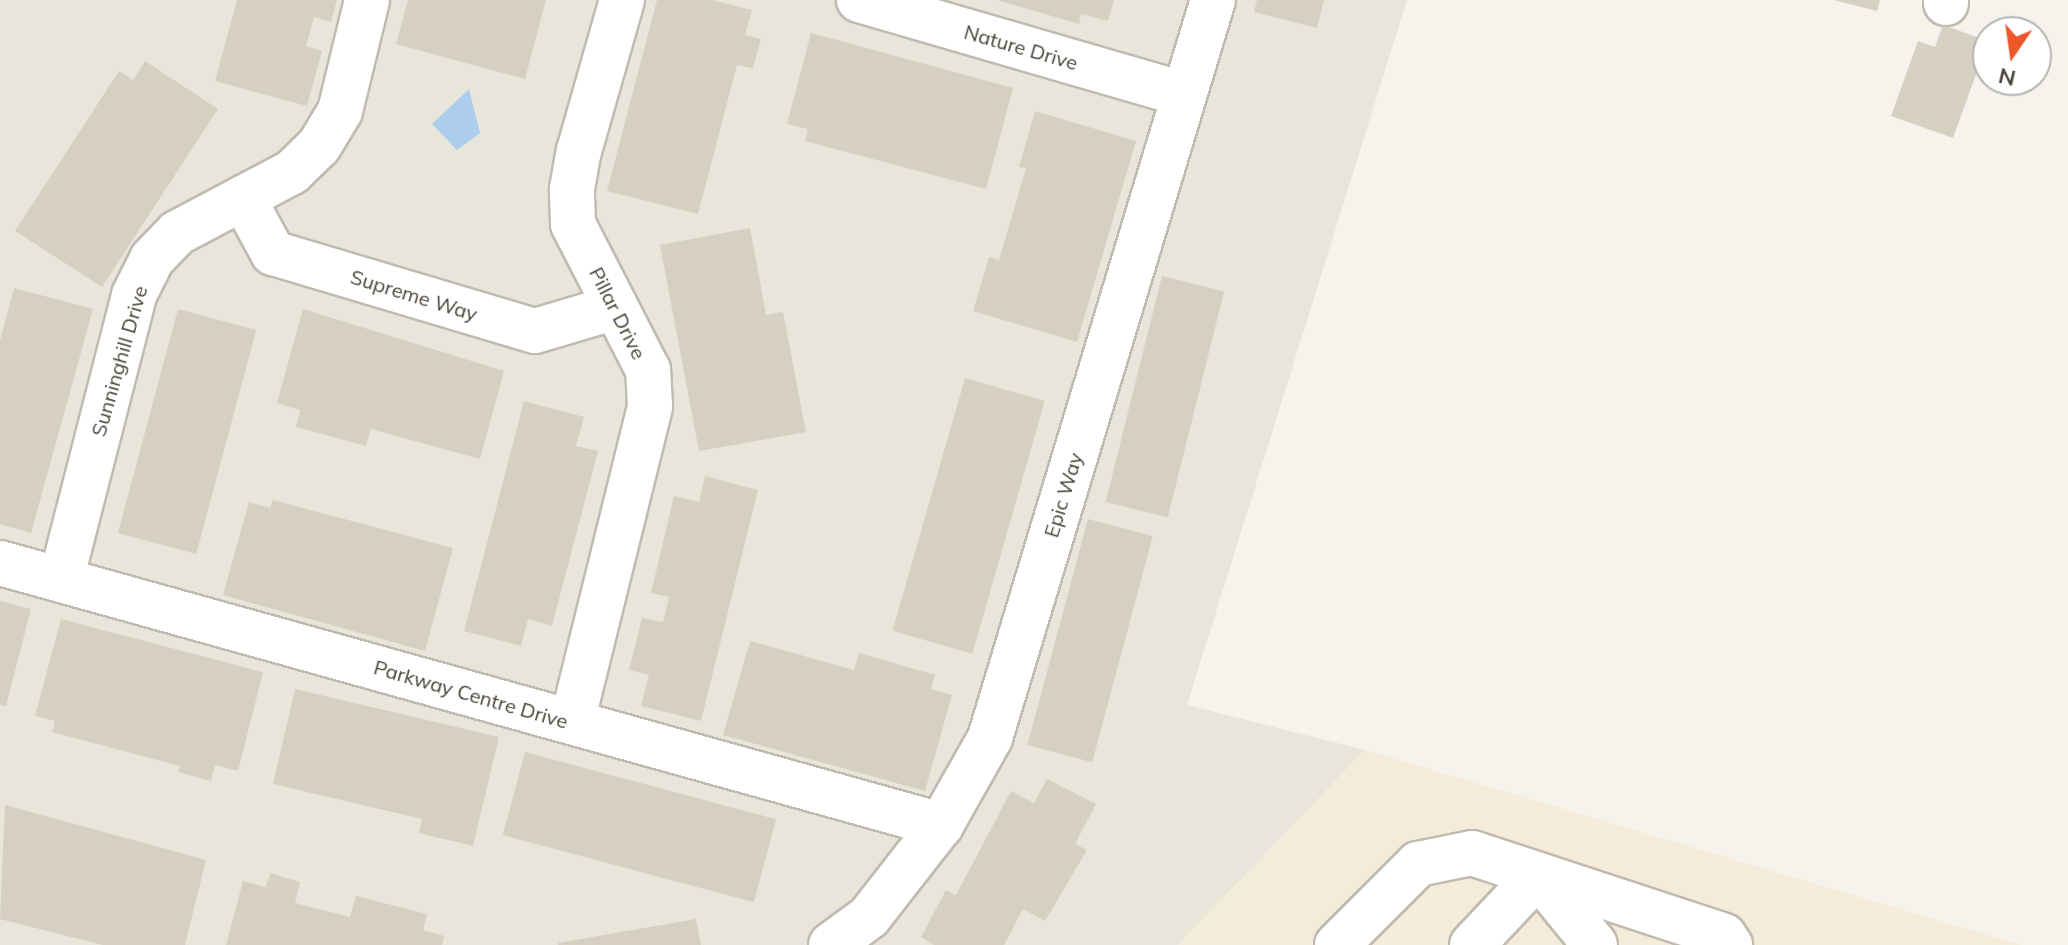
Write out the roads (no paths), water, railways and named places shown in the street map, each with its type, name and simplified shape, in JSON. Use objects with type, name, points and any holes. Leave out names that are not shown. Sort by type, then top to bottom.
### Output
[{"type":"street","name":"Sunninghill Drive","points":[[61,580],[140,283],[152,259],[177,233],[292,172],[319,146],[340,111],[367,0]]},
{"type":"street","name":"Pillar Drive","points":[[572,722],[650,406],[648,370],[573,224],[572,189],[622,0]]},
{"type":"street","name":"Nature Drive","points":[[859,0],[1183,94]]},
{"type":"street","name":"Epic Way","points":[[831,945],[869,917],[941,825],[990,738],[1213,0]]},
{"type":"street","name":"Supreme Way","points":[[243,198],[273,253],[535,331],[616,307]]},
{"type":"street","name":"Parkway Centre Drive","points":[[0,563],[941,825]]},
{"type":"street","points":[[1337,945],[1418,864],[1472,853],[1724,936],[1730,945]]},
{"type":"street","points":[[1472,945],[1538,875]]},
{"type":"street","points":[[1538,875],[1595,945]]},
{"type":"water","points":[[469,89],[480,133],[457,150],[432,124]]}]
